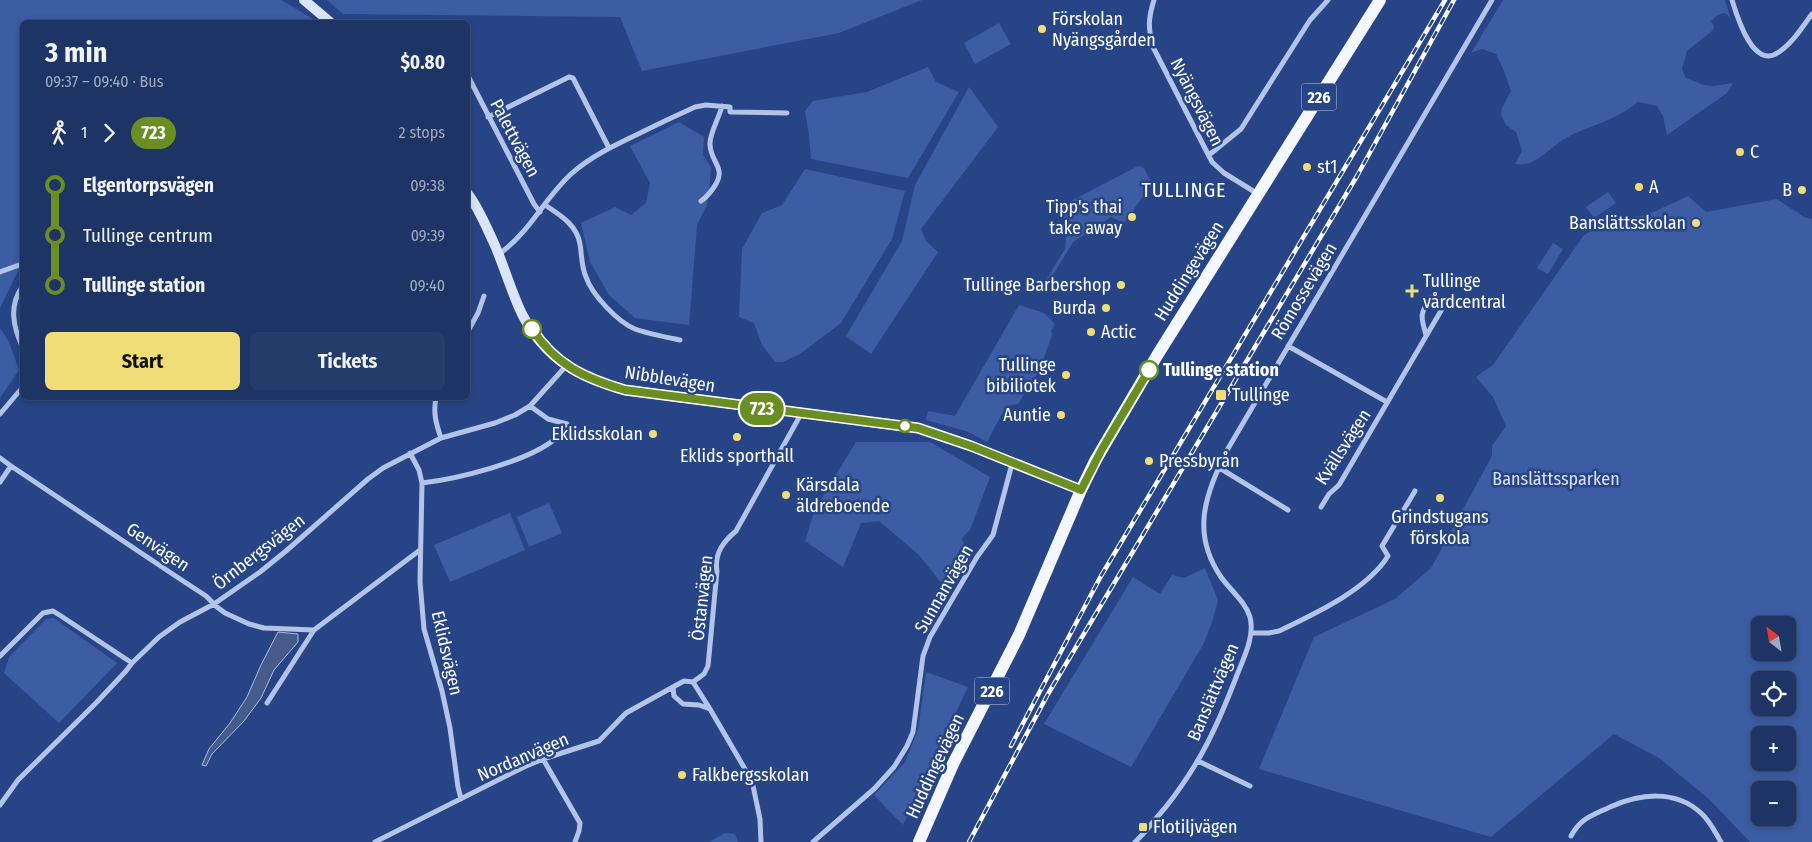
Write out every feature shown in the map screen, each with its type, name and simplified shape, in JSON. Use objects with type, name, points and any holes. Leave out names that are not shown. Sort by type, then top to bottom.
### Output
[{"type":"main road","name":"Huddingevägen","points":[[921,841],[953,764],[1018,636],[1081,490],[1099,454],[1158,354],[1380,0]]},
{"type":"street","points":[[304,0],[328,20]]},
{"type":"street","name":"Nyängsvägen","points":[[1154,0],[1149,19],[1149,31],[1153,47],[1209,155],[1215,166],[1258,194]]},
{"type":"street","points":[[1209,155],[1241,129],[1310,20],[1328,0]]},
{"type":"street","name":"Römossevägen","points":[[1252,633],[1250,616],[1244,605],[1222,578],[1206,549],[1204,531],[1207,497],[1218,467],[1492,0]]},
{"type":"street","points":[[1732,0],[1744,35],[1752,47],[1766,54],[1778,54],[1812,14]]},
{"type":"street","points":[[488,117],[569,77],[573,78],[609,148]]},
{"type":"street","name":"Palettvägen","points":[[470,80],[534,204],[540,212]]},
{"type":"street","points":[[499,254],[512,245],[525,232],[552,195],[570,175],[593,157],[609,148],[695,106],[730,107],[730,112],[787,113]]},
{"type":"street","points":[[701,201],[707,196],[720,177],[720,170],[710,150],[710,140],[720,118],[722,106]]},
{"type":"street","name":"Nibblevägen","points":[[470,198],[499,254],[523,316],[537,337],[566,366],[583,376],[625,390],[918,428],[971,446],[1081,490]]},
{"type":"street","points":[[545,205],[567,221],[575,230],[580,242],[586,279],[613,313],[627,325],[636,329],[680,340]]},
{"type":"street","points":[[0,272],[20,265]]},
{"type":"street","points":[[20,292],[13,316],[20,341]]},
{"type":"street","points":[[470,327],[484,296]]},
{"type":"street","name":"Kvällsvägen","points":[[1321,507],[1329,494],[1339,485],[1426,335],[1443,305],[1439,298],[1431,298],[1422,310],[1421,316],[1426,335]]},
{"type":"street","name":"Kvällsvägen","points":[[1288,346],[1387,402]]},
{"type":"street","name":"Örnbergsvägen","points":[[0,805],[18,780],[96,703],[132,663],[166,632],[180,622],[214,604],[286,552],[368,479],[383,468],[441,438],[495,423],[514,415],[530,406],[566,366]]},
{"type":"street","points":[[0,414],[20,390]]},
{"type":"street","points":[[436,400],[434,409],[436,426],[441,438]]},
{"type":"street","points":[[422,483],[451,478],[508,463],[554,440],[567,424],[548,419],[530,406]]},
{"type":"street","name":"Östanvägen","points":[[693,682],[704,674],[708,666],[716,580],[716,558],[724,542],[739,526],[801,414]]},
{"type":"street","name":"Eklidsvägen","points":[[410,454],[419,470],[422,483],[420,582],[424,629],[442,691],[461,799]]},
{"type":"street","points":[[0,458],[11,466],[0,482]]},
{"type":"street","name":"Sunnanvägen","points":[[813,842],[874,789],[894,767],[907,746],[913,732],[923,656],[930,638],[973,563],[993,535],[1012,464]]},
{"type":"street","name":"Genvägen","points":[[11,466],[206,596],[225,613],[249,624],[264,628],[314,630]]},
{"type":"street","points":[[1218,467],[1288,510]]},
{"type":"street","points":[[1252,633],[1279,632],[1366,582],[1382,567],[1388,556],[1382,546],[1415,491]]},
{"type":"street","points":[[267,703],[314,630],[420,550]]},
{"type":"street","points":[[0,656],[43,613],[49,611],[61,616],[132,663]]},
{"type":"street","name":"Banslättvägen","points":[[1135,842],[1168,803],[1198,761],[1220,719],[1252,633]]},
{"type":"street","points":[[710,709],[679,702],[674,696],[673,687],[684,681],[693,682],[710,709],[752,781],[760,819],[761,842]]},
{"type":"street","name":"Nordanvägen","points":[[375,842],[543,759],[599,742],[619,718],[673,687]]},
{"type":"street","points":[[543,759],[580,823],[575,842]]},
{"type":"street","name":"Banslättvägen","points":[[1198,761],[1250,786]]},
{"type":"street","points":[[1570,836],[1579,822],[1600,812],[1634,798],[1658,796],[1686,803],[1697,810],[1710,824],[1722,842]]},
{"type":"green space","points":[[0,0],[281,0],[315,20],[20,20],[20,267],[0,308]]},
{"type":"green space","points":[[327,0],[922,0],[839,33],[642,71],[620,17],[343,14]]},
{"type":"green space","points":[[1503,0],[1725,0],[1731,20],[1727,14],[1723,13],[1711,21],[1714,27],[1712,31],[1687,51],[1682,69],[1686,78],[1704,85],[1714,86],[1733,83],[1727,93],[1667,135],[1663,116],[1657,106],[1638,102],[1612,118],[1568,137],[1530,163],[1515,164],[1522,151],[1516,132],[1506,125],[1501,115],[1502,108],[1511,91],[1504,71],[1496,54],[1482,49],[1471,53]]},
{"type":"green space","points":[[999,23],[1011,44],[975,64],[964,43]]},
{"type":"green space","points":[[928,67],[936,82],[959,92],[908,178],[811,159],[805,111],[813,101],[867,92]]},
{"type":"green space","points":[[969,87],[998,127],[921,229],[926,241],[938,252],[871,354],[846,336],[902,241],[915,185]]},
{"type":"green space","points":[[679,122],[704,137],[703,155],[711,167],[707,205],[697,225],[689,325],[635,318],[609,295],[590,262],[581,223],[615,207],[631,215],[646,203],[650,183],[630,146]]},
{"type":"green space","points":[[1138,166],[1144,168],[1152,184],[1124,223],[1111,217],[1073,242],[1044,290],[1041,288],[1065,249],[1067,228],[1061,213],[1065,204]]},
{"type":"green space","points":[[805,169],[905,191],[892,239],[841,323],[800,354],[783,362],[775,362],[762,345],[754,323],[739,317],[742,249],[762,213],[782,205]]},
{"type":"green space","points":[[1608,192],[1616,203],[1594,218],[1586,207]]},
{"type":"green space","name":"Banslättssparken","points":[[1688,196],[1706,212],[1777,199],[1804,217],[1812,219],[1812,842],[1750,842],[1709,799],[1659,758],[1614,734],[1491,837],[1259,769],[1314,637],[1395,599],[1431,568],[1492,456],[1492,446],[1506,426],[1493,397],[1476,377],[1493,365],[1584,235],[1612,220],[1647,215]]},
{"type":"green space","points":[[1553,243],[1563,249],[1548,274],[1537,268]]},
{"type":"green space","points":[[1019,305],[1044,313],[1055,324],[1051,331],[1052,335],[1040,369],[1018,404],[1006,406],[987,442],[966,431],[926,420],[928,411],[955,416]]},
{"type":"green space","points":[[0,328],[9,342],[19,370],[0,398]]},
{"type":"green space","points":[[856,442],[930,442],[990,477],[970,530],[962,538],[966,554],[946,589],[919,555],[879,521],[861,523],[843,567],[805,541],[815,509]]},
{"type":"green space","points":[[549,503],[562,533],[529,547],[517,517]]},
{"type":"green space","points":[[510,513],[525,550],[450,582],[434,545]]},
{"type":"green space","points":[[1205,568],[1218,600],[1212,622],[1204,643],[1131,767],[1044,724],[1133,577],[1160,594],[1172,575],[1184,578]]},
{"type":"green space","points":[[54,618],[117,663],[59,723],[4,673],[9,657],[46,619]]},
{"type":"green space","points":[[926,672],[968,687],[903,825],[874,795],[905,762],[918,730]]},
{"type":"green space","points":[[725,833],[735,834],[738,842],[709,842]]},
{"type":"shaded area","points":[[278,632],[298,634],[298,642],[274,670],[261,698],[244,721],[212,754],[206,766],[202,765],[209,749],[230,723],[247,697]]},
{"type":"railway","points":[[1011,746],[1101,576],[1445,0]]},
{"type":"railway","points":[[969,842],[1048,694],[1357,176],[1454,0]]},
{"type":"bus line","name":"723","points":[[532,329],[551,353],[566,366],[583,376],[601,383],[625,390],[918,428],[971,446],[1081,490],[1095,461],[1149,370]]},
{"type":"place","name":"Förskolan Nyängsgården","points":[[1042,29]]},
{"type":"place","name":"C","points":[[1740,152]]},
{"type":"place","name":"st1","points":[[1307,167]]},
{"type":"place","name":"A","points":[[1639,187]]},
{"type":"place","name":"B","points":[[1802,190]]},
{"type":"place","name":"Tipp's thai take away","points":[[1132,217]]},
{"type":"place","name":"Banslättsskolan","points":[[1696,223]]},
{"type":"place","name":"Tullinge Barbershop","points":[[1121,285]]},
{"type":"place","name":"Tullinge vårdcentral","points":[[1412,291]]},
{"type":"place","name":"Burda","points":[[1106,308]]},
{"type":"place","name":"Actic","points":[[1091,332]]},
{"type":"place","name":"Tullinge station","points":[[1149,370]]},
{"type":"place","name":"Tullinge bibiliotek","points":[[1066,375]]},
{"type":"place","name":"Tullinge","points":[[1221,395]]},
{"type":"place","name":"Auntie","points":[[1061,415]]},
{"type":"place","name":"Eklidsskolan","points":[[653,434]]},
{"type":"place","name":"Eklids sporthall","points":[[737,437]]},
{"type":"place","name":"Pressbyrån","points":[[1149,461]]},
{"type":"place","name":"Kärsdala äldreboende","points":[[786,495]]},
{"type":"place","name":"Grindstugans förskola","points":[[1440,498]]},
{"type":"place","name":"Falkbergsskolan","points":[[682,775]]},
{"type":"place","name":"Flotiljvägen","points":[[1143,827]]},
{"type":"district","name":"TULLINGE","points":[[1184,190]]}]
